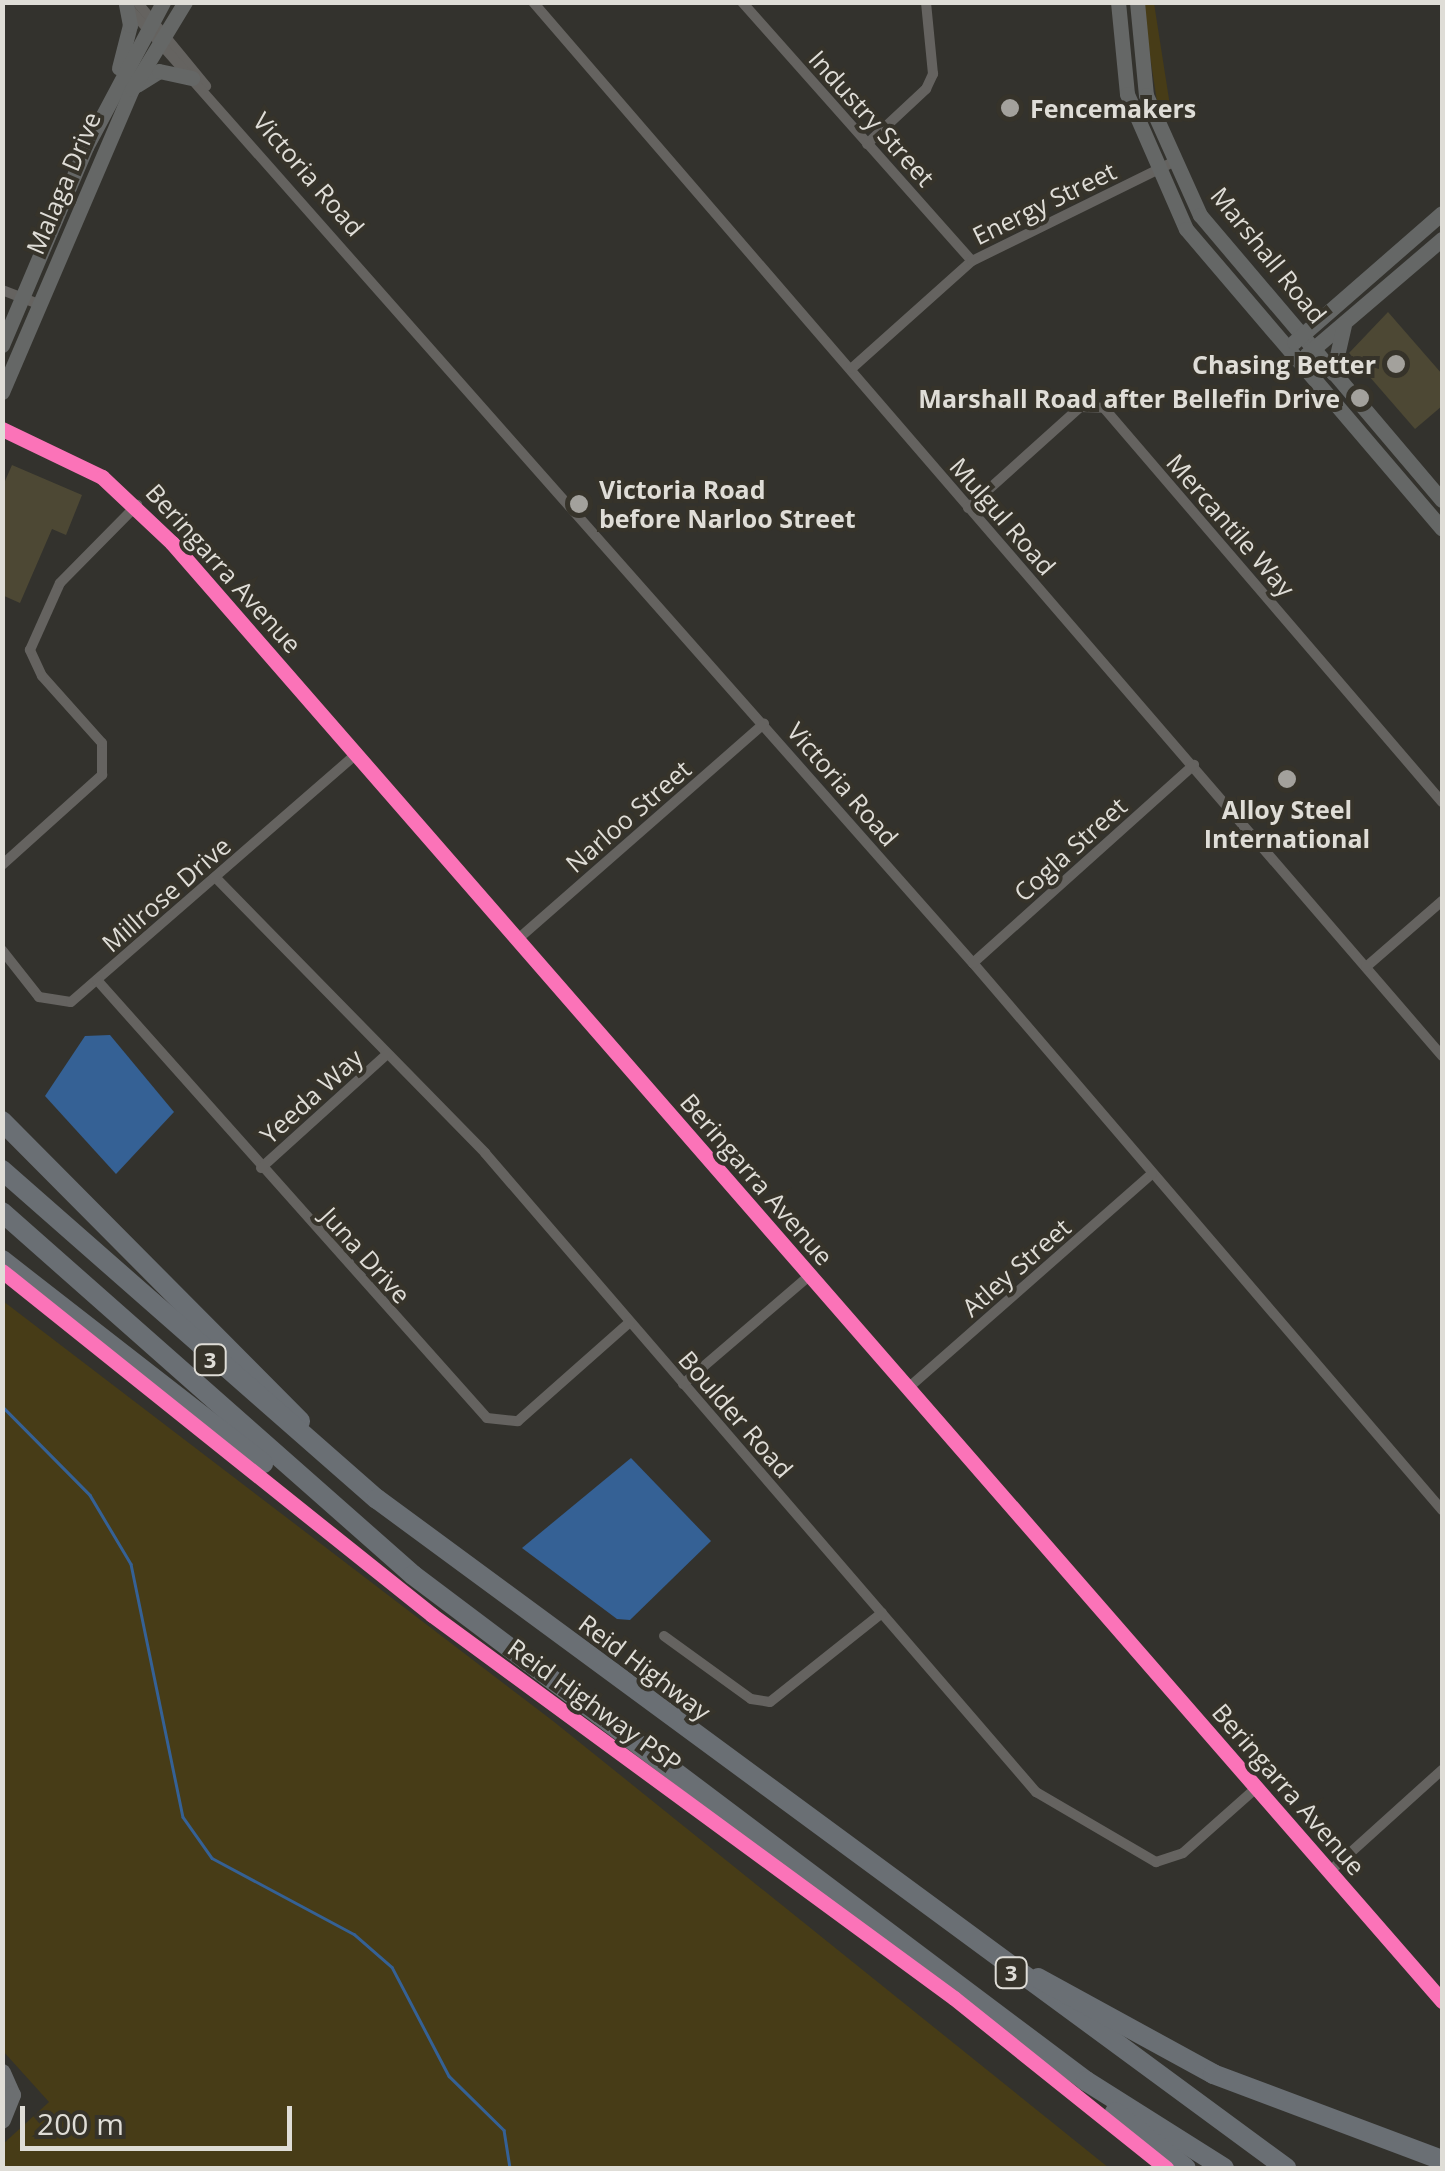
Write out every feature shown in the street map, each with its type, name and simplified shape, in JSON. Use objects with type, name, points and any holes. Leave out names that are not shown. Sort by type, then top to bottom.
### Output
[{"type":"highway","points":[[2,1121],[250,1374],[428,1537]]},
{"type":"highway","name":"Reid Highway","points":[[2,1170],[259,1403],[428,1537],[1286,2168]]},
{"type":"highway","name":"3","points":[[2,1212],[413,1575],[1086,2081],[1224,2168]]},
{"type":"highway","points":[[2,1260],[413,1575]]},
{"type":"highway","points":[[742,1770],[996,1952],[1134,2034],[1254,2092],[1442,2160]]},
{"type":"highway","name":"3","points":[[962,1988],[1186,2168]]},
{"type":"highway","points":[[1380,2135],[1442,2147]]},
{"type":"main road","name":"Malaga Drive","points":[[2,392],[156,30],[162,2]]},
{"type":"main road","name":"Malaga Drive","points":[[2,345],[107,104],[156,30],[185,2]]},
{"type":"main road","name":"Marshall Road","points":[[1118,2],[1127,94],[1155,172],[1186,230],[1442,529]]},
{"type":"main road","name":"Marshall Road","points":[[1137,2],[1146,95],[1171,163],[1218,237],[1442,500]]},
{"type":"main road","points":[[107,104],[128,35],[129,3]]},
{"type":"main road","points":[[132,88],[159,71],[192,78]]},
{"type":"main road","points":[[1300,362],[1323,318],[1442,213]]},
{"type":"main road","points":[[1218,237],[1286,307],[1323,318]]},
{"type":"main road","points":[[1287,348],[1308,342],[1347,320],[1442,239]]},
{"type":"main road","points":[[1333,374],[1347,320]]},
{"type":"main road","points":[[2,2073],[12,2095],[2,2120]]},
{"type":"street","name":"Mulgul Road","points":[[533,2],[1442,1056]]},
{"type":"street","name":"Industry Street","points":[[742,2],[972,261]]},
{"type":"street","points":[[867,144],[926,89],[932,74],[926,2]]},
{"type":"street","name":"Victoria Road","points":[[129,3],[208,88],[973,963],[1442,1510]]},
{"type":"street","name":"Victoria Road","points":[[156,30],[192,78],[208,88]]},
{"type":"street","name":"Energy Street","points":[[852,368],[972,261],[1171,163]]},
{"type":"street","points":[[2,290],[38,304]]},
{"type":"street","name":"Mercantile Way","points":[[968,508],[1080,407],[1104,408],[1442,802]]},
{"type":"street","name":"Beringarra Avenue","points":[[2,429],[102,477],[137,505],[1442,2001]]},
{"type":"street","points":[[2,865],[102,774],[102,743],[42,676],[30,650],[60,582],[137,505]]},
{"type":"street","name":"Narloo Street","points":[[518,938],[764,724]]},
{"type":"street","name":"Millrose Drive","points":[[2,950],[39,997],[54,1004],[97,980],[357,753]]},
{"type":"street","name":"Cogla Street","points":[[973,963],[1194,765]]},
{"type":"street","name":"Boulder Road","points":[[216,878],[387,1054],[630,1322],[1036,1792],[1140,1858],[1156,1862],[1182,1853],[1255,1789]]},
{"type":"street","points":[[1366,966],[1442,901]]},
{"type":"street","name":"Juna Drive","points":[[97,980],[487,1418],[503,1424],[518,1421],[630,1322]]},
{"type":"street","name":"Yeeda Way","points":[[261,1168],[387,1054]]},
{"type":"street","name":"Atley Street","points":[[906,1389],[1152,1174]]},
{"type":"street","points":[[683,1384],[808,1278]]},
{"type":"street","points":[[664,1636],[751,1699],[770,1702],[882,1613]]},
{"type":"street","points":[[1329,1872],[1442,1770]]},
{"type":"shaded area","points":[[1142,3],[1154,3],[1171,112],[1159,115]]},
{"type":"shaded area","points":[[3,1301],[553,1721],[1109,2168],[3,2168],[3,2144],[49,2102],[3,2051]]},
{"type":"water","points":[[110,1035],[174,1112],[116,1174],[45,1096],[85,1036]]},
{"type":"water","points":[[631,1458],[711,1541],[630,1620],[617,1619],[522,1548]]},
{"type":"building","name":"Chasing Better","points":[[1388,312],[1442,374],[1442,406],[1415,429],[1349,353]]},
{"type":"building","points":[[12,465],[82,495],[66,535],[52,529],[20,603],[2,595],[2,488]]},
{"type":"waterway","points":[[2,1406],[90,1495],[131,1564],[183,1817],[212,1858],[354,1934],[392,1967],[449,2076],[504,2130],[510,2168]]},
{"type":"cycle path","points":[[2,429],[102,477],[172,543],[1442,2001]]},
{"type":"cycle path","name":"Reid Highway PSP","points":[[2,1271],[432,1615],[954,1998],[1166,2168]]},
{"type":"place","name":"Fencemakers","points":[[1010,108]]},
{"type":"place","name":"Chasing Better","points":[[1396,364]]},
{"type":"place","name":"Marshall Road after Bellefin Drive","points":[[1360,398]]},
{"type":"place","name":"Victoria Road before Narloo Street","points":[[579,504]]},
{"type":"place","name":"Alloy Steel International","points":[[1287,779]]}]
